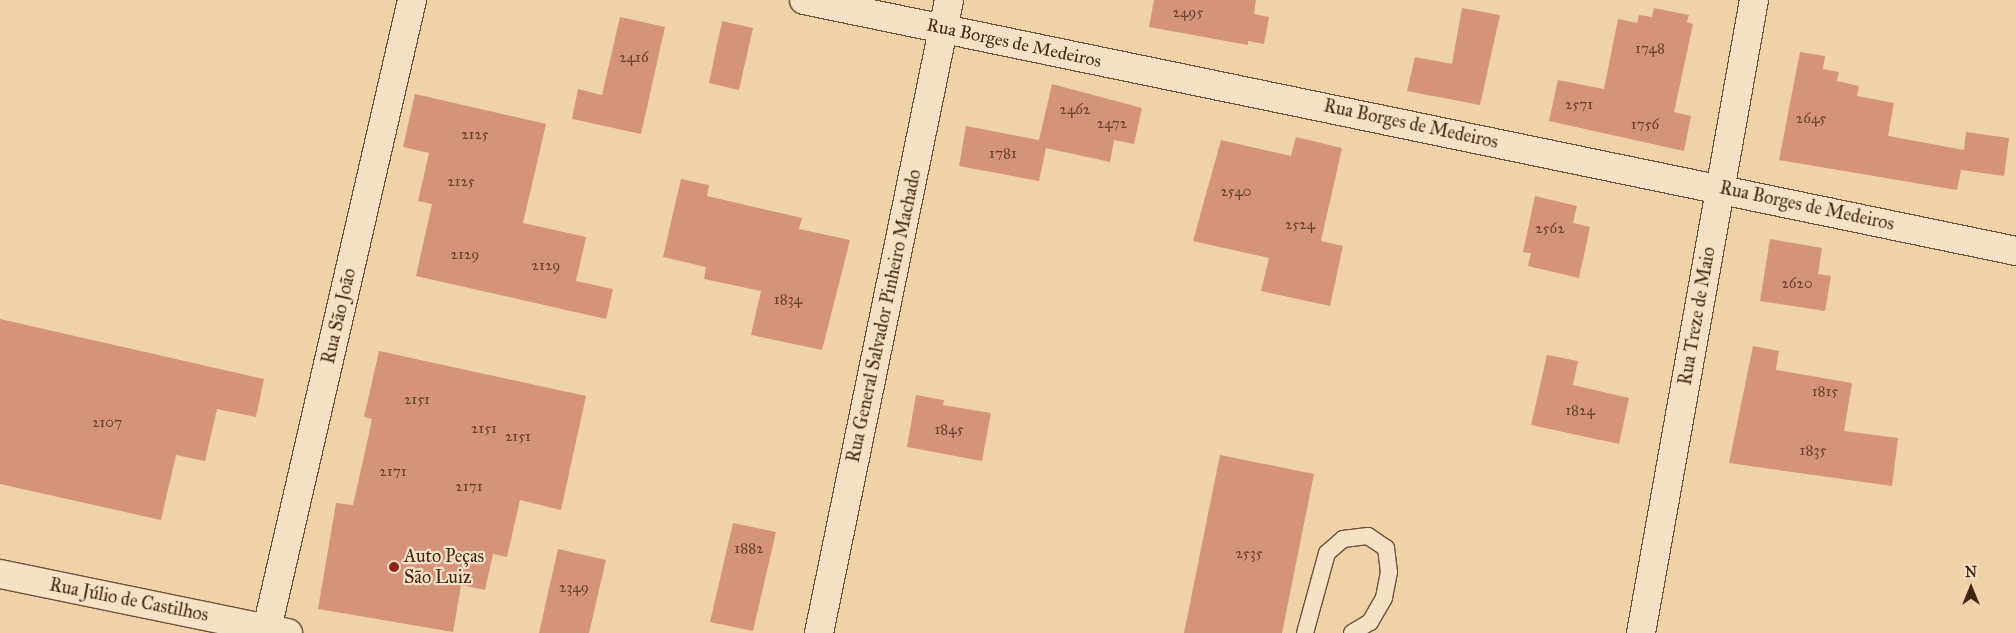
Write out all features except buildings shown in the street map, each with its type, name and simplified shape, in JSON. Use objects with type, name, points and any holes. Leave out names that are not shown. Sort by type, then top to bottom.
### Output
[{"type":"street","name":"Rua São João","points":[[274,631],[412,0]]},
{"type":"street","name":"Rua Borges de Medeiros","points":[[804,0],[1720,187],[2016,251]]},
{"type":"street","name":"Rua General Salvador Pinheiro Machado","points":[[819,633],[950,0]]},
{"type":"street","name":"Rua Treze de Maio","points":[[1641,633],[1754,0]]},
{"type":"street","name":"Rua Júlio de Castilhos","points":[[0,574],[274,631]]},
{"type":"lane","points":[[1305,633],[1327,554],[1343,539],[1368,536],[1386,548],[1389,572],[1384,598],[1370,622],[1352,633]]},
{"type":"place","name":"Auto Peças São Luiz","points":[[394,567]]}]
